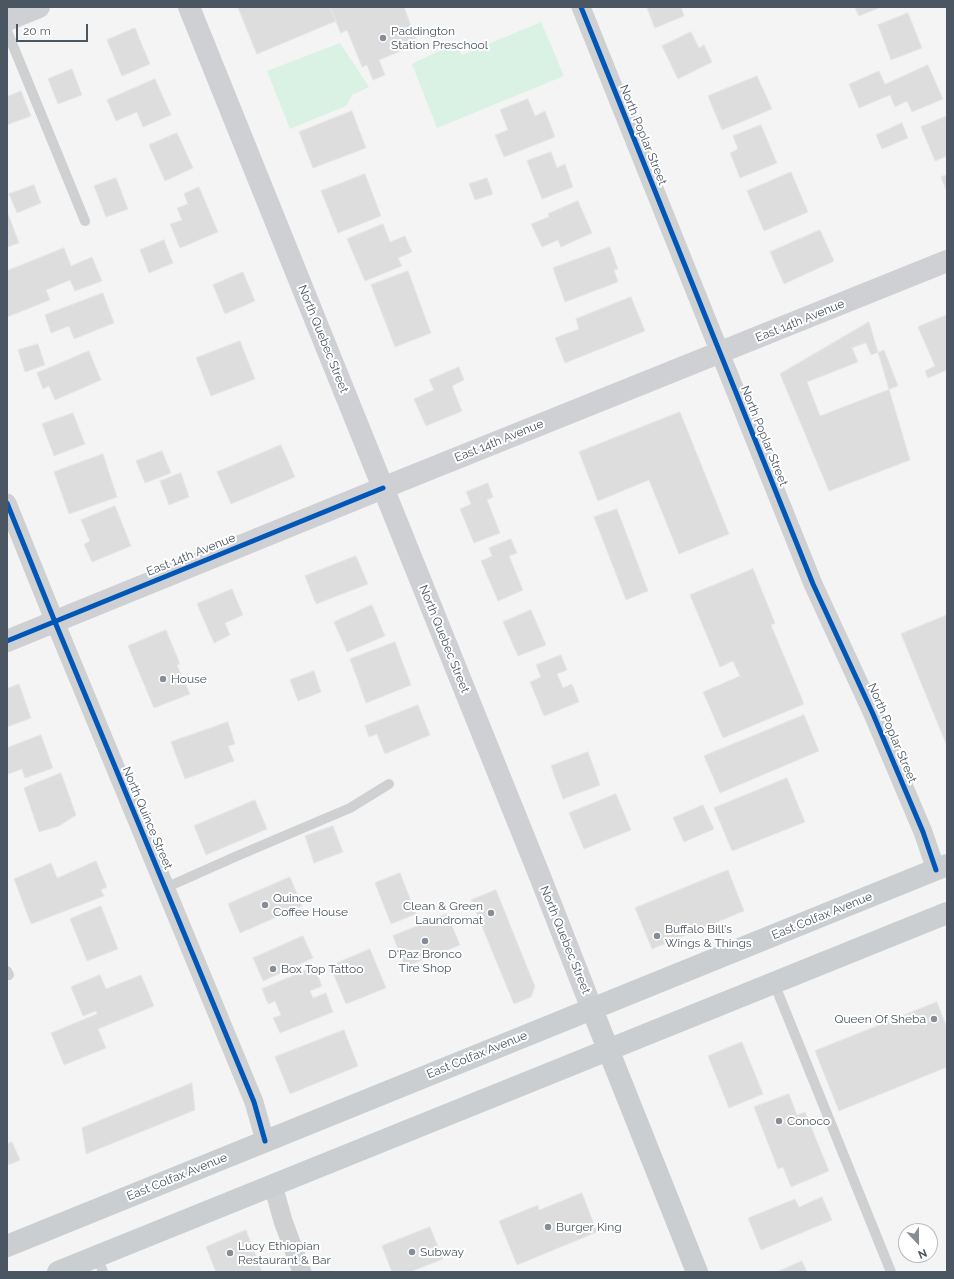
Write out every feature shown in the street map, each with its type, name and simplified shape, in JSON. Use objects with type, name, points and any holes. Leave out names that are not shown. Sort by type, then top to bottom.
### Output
[{"type":"main road","points":[[7,20],[39,7]]},
{"type":"main road","name":"North Quebec Street","points":[[189,7],[539,874],[697,1272]]},
{"type":"main road","name":"East 14th Avenue","points":[[7,641],[947,261]]},
{"type":"main road","name":"East Colfax Avenue","points":[[7,1246],[941,867]]},
{"type":"main road","points":[[58,1272],[100,1264],[273,1185],[947,913]]},
{"type":"street","name":"North Poplar Street","points":[[581,7],[813,584],[873,714],[923,832],[941,867]]},
{"type":"street","name":"North Quince Street","points":[[7,503],[254,1102],[265,1142]]},
{"type":"street","points":[[273,1185],[283,1221],[302,1272]]},
{"type":"lane","points":[[7,31],[85,221]]},
{"type":"lane","points":[[165,888],[350,808],[389,784]]},
{"type":"lane","points":[[774,983],[891,1272]]},
{"type":"green space","points":[[541,22],[564,76],[437,128],[412,64],[455,43],[462,55]]},
{"type":"green space","points":[[340,43],[369,87],[352,95],[346,106],[290,129],[267,71]]},
{"type":"building","points":[[238,7],[330,7],[336,21],[257,54]]},
{"type":"building","name":"Paddington Station Preschool","points":[[330,7],[404,7],[418,44],[379,60],[385,75],[373,80],[367,65],[362,67],[347,30],[341,33]]},
{"type":"building","points":[[647,7],[681,7],[684,16],[655,28]]},
{"type":"building","points":[[855,7],[881,7],[859,16]]},
{"type":"building","points":[[908,13],[922,48],[891,60],[878,25]]},
{"type":"building","points":[[135,28],[150,64],[122,76],[107,40]]},
{"type":"building","points":[[691,32],[699,48],[704,45],[712,62],[678,79],[662,46]]},
{"type":"building","points":[[928,65],[943,99],[912,112],[907,101],[895,107],[890,95],[859,108],[849,84],[879,71],[885,84]]},
{"type":"building","points":[[72,69],[82,95],[58,104],[48,79]]},
{"type":"building","points":[[757,76],[772,109],[722,130],[708,96]]},
{"type":"building","points":[[155,79],[171,115],[143,127],[137,112],[116,121],[107,100]]},
{"type":"building","points":[[21,91],[31,116],[7,125],[7,97]]},
{"type":"building","points":[[528,99],[535,116],[545,111],[555,137],[504,157],[495,135],[508,130],[500,110]]},
{"type":"building","points":[[352,111],[366,148],[313,168],[299,132]]},
{"type":"building","points":[[947,116],[947,156],[935,161],[921,127]]},
{"type":"building","points":[[902,123],[908,138],[882,149],[876,135]]},
{"type":"building","points":[[761,125],[777,163],[740,178],[730,153],[738,149],[733,136]]},
{"type":"building","points":[[177,133],[193,168],[165,181],[149,145]]},
{"type":"building","points":[[551,152],[557,168],[565,164],[573,187],[542,199],[527,161]]},
{"type":"building","points":[[791,172],[808,212],[764,231],[747,191]]},
{"type":"building","points":[[365,174],[381,216],[338,233],[321,191]]},
{"type":"building","points":[[947,175],[947,192],[941,177]]},
{"type":"building","points":[[116,178],[128,209],[106,217],[94,186]]},
{"type":"building","points":[[487,178],[493,194],[475,200],[469,184]]},
{"type":"building","points":[[34,185],[41,203],[17,213],[9,194]]},
{"type":"building","points":[[199,187],[218,232],[180,248],[170,224],[182,220],[177,208],[188,204],[184,194]]},
{"type":"building","points":[[578,201],[592,233],[561,247],[558,240],[542,247],[531,224],[549,217],[548,214]]},
{"type":"building","points":[[7,211],[19,243],[7,247]]},
{"type":"building","points":[[383,224],[390,242],[405,236],[412,252],[398,258],[402,266],[365,281],[347,239]]},
{"type":"building","points":[[820,230],[834,261],[784,284],[770,252]]},
{"type":"building","points":[[164,240],[173,263],[149,273],[140,250]]},
{"type":"building","points":[[610,247],[618,269],[614,270],[618,282],[565,302],[553,268]]},
{"type":"building","points":[[64,248],[71,266],[92,257],[102,281],[75,291],[70,280],[46,290],[50,300],[7,317],[7,271]]},
{"type":"building","points":[[408,271],[431,333],[395,347],[371,285]]},
{"type":"building","points":[[243,272],[255,301],[225,314],[213,285]]},
{"type":"building","points":[[103,293],[114,323],[74,339],[69,326],[51,333],[45,315]]},
{"type":"building","points":[[631,297],[645,331],[565,363],[555,338],[579,329],[576,319]]},
{"type":"building","points":[[947,315],[947,370],[928,378],[925,371],[935,366],[918,327]]},
{"type":"building","points":[[869,322],[910,460],[829,491],[780,374]]},
{"type":"building","points":[[240,341],[255,379],[211,396],[196,358]]},
{"type":"building","points":[[866,343],[871,355],[884,350],[898,386],[820,416],[807,382],[858,362],[852,348]]},
{"type":"building","points":[[38,344],[45,365],[25,372],[18,350]]},
{"type":"building","points":[[89,351],[101,380],[55,400],[49,386],[43,389],[37,373]]},
{"type":"building","points":[[459,367],[464,380],[452,386],[462,411],[426,426],[414,399],[434,390],[429,380]]},
{"type":"building","points":[[680,412],[729,534],[679,554],[649,480],[598,501],[579,452]]},
{"type":"building","points":[[73,413],[85,444],[54,456],[42,424]]},
{"type":"building","points":[[281,445],[295,477],[231,504],[217,472]]},
{"type":"building","points":[[162,451],[171,473],[145,483],[136,461]]},
{"type":"building","points":[[103,454],[117,497],[69,514],[54,472]]},
{"type":"building","points":[[181,473],[189,497],[169,505],[160,481]]},
{"type":"building","points":[[488,483],[493,497],[487,500],[500,533],[474,543],[460,509],[471,504],[466,492]]},
{"type":"building","points":[[115,506],[131,546],[92,562],[84,544],[90,541],[81,520]]},
{"type":"building","points":[[617,509],[648,591],[626,600],[594,517]]},
{"type":"building","points":[[511,539],[517,553],[509,556],[523,590],[498,601],[481,561],[492,556],[489,548]]},
{"type":"building","points":[[356,556],[368,584],[316,604],[305,576]]},
{"type":"building","points":[[753,569],[775,623],[771,625],[804,704],[723,738],[703,692],[740,676],[733,661],[720,667],[690,595]]},
{"type":"building","points":[[232,589],[243,615],[225,623],[230,635],[214,643],[197,604]]},
{"type":"building","points":[[372,605],[385,636],[347,652],[334,622]]},
{"type":"building","points":[[531,610],[546,645],[518,656],[503,622]]},
{"type":"building","points":[[947,615],[947,746],[901,634]]},
{"type":"building","name":"House","points":[[166,630],[180,664],[177,665],[190,694],[154,708],[128,646]]},
{"type":"building","points":[[395,642],[411,685],[366,703],[350,659]]},
{"type":"building","points":[[561,655],[567,670],[557,674],[563,688],[572,684],[579,702],[544,716],[530,682],[541,677],[536,665]]},
{"type":"building","points":[[314,671],[321,692],[298,701],[290,680]]},
{"type":"building","points":[[19,684],[31,718],[7,727],[7,689]]},
{"type":"building","points":[[418,705],[430,735],[385,754],[377,734],[369,737],[365,726]]},
{"type":"building","points":[[804,715],[819,751],[720,793],[704,756]]},
{"type":"building","points":[[228,722],[235,744],[228,746],[234,761],[185,779],[171,742]]},
{"type":"building","points":[[41,735],[53,768],[25,778],[22,769],[8,774],[7,748]]},
{"type":"building","points":[[588,752],[600,785],[563,799],[551,766]]},
{"type":"building","points":[[61,773],[76,815],[59,826],[39,832],[24,788]]},
{"type":"building","points":[[787,778],[805,822],[732,851],[714,808]]},
{"type":"building","points":[[616,794],[631,830],[584,849],[569,813]]},
{"type":"building","points":[[255,800],[267,829],[206,855],[194,826]]},
{"type":"building","points":[[703,805],[714,829],[684,842],[673,818]]},
{"type":"building","points":[[333,826],[343,852],[314,863],[305,836]]},
{"type":"building","points":[[96,861],[107,887],[101,890],[104,896],[31,924],[14,879],[51,863],[57,878]]},
{"type":"building","points":[[728,870],[744,911],[652,949],[635,908]]},
{"type":"building","points":[[400,873],[416,914],[391,924],[375,883]]},
{"type":"building","name":"Quince Coffee House","points":[[290,877],[302,906],[240,933],[228,904]]},
{"type":"building","points":[[496,890],[535,987],[531,997],[514,1004],[471,900]]},
{"type":"building","points":[[101,906],[118,949],[87,961],[70,919]]},
{"type":"building","points":[[447,914],[460,945],[405,967],[393,936]]},
{"type":"building","name":"Box Top Tattoo","points":[[303,936],[313,958],[263,981],[253,958]]},
{"type":"building","points":[[370,949],[386,988],[346,1004],[330,966]]},
{"type":"building","points":[[314,967],[322,986],[310,991],[313,998],[326,993],[333,1012],[280,1033],[273,1018],[281,1015],[275,1001],[268,1004],[262,989]]},
{"type":"building","points":[[100,975],[106,989],[141,975],[154,1006],[98,1029],[106,1048],[64,1065],[51,1033],[97,1014],[96,1011],[83,1016],[71,987]]},
{"type":"building","points":[[937,1002],[947,1028],[947,1067],[839,1111],[815,1051]]},
{"type":"building","points":[[344,1030],[358,1066],[290,1094],[275,1057]]},
{"type":"building","name":"Conoco","points":[[742,1042],[763,1094],[729,1108],[708,1056]]},
{"type":"building","points":[[192,1083],[195,1110],[86,1154],[82,1128]]},
{"type":"building","points":[[789,1094],[797,1115],[805,1112],[829,1171],[791,1187],[783,1167],[778,1169],[754,1107]]},
{"type":"building","points":[[12,1142],[20,1160],[9,1165],[7,1160],[7,1144]]},
{"type":"building","points":[[582,1193],[597,1232],[517,1265],[499,1221],[538,1205],[539,1210]]},
{"type":"building","points":[[822,1197],[832,1220],[761,1250],[748,1218],[795,1199],[799,1207]]},
{"type":"building","points":[[430,1227],[443,1259],[410,1272],[392,1272],[382,1246]]},
{"type":"building","points":[[246,1230],[262,1272],[216,1272],[206,1247]]},
{"type":"building","points":[[802,1261],[807,1272],[777,1272]]},
{"type":"cycle path","points":[[581,7],[813,584],[873,714],[923,832],[936,870]]},
{"type":"cycle path","points":[[7,641],[383,488]]},
{"type":"cycle path","points":[[7,503],[254,1102],[265,1141]]},
{"type":"place","name":"Paddington Station Preschool","points":[[383,38]]},
{"type":"place","name":"House","points":[[163,679]]},
{"type":"place","name":"Quince Coffee House","points":[[265,905]]},
{"type":"place","name":"Clean & Green Laundromat","points":[[491,913]]},
{"type":"place","name":"Buffalo Bill's Wings & Things","points":[[657,936]]},
{"type":"place","name":"D'Paz Bronco Tire Shop","points":[[425,941]]},
{"type":"place","name":"Box Top Tattoo","points":[[273,969]]},
{"type":"place","name":"Queen Of Sheba","points":[[934,1019]]},
{"type":"place","name":"Conoco","points":[[779,1121]]},
{"type":"place","name":"Burger King","points":[[548,1227]]},
{"type":"place","name":"Subway","points":[[412,1252]]},
{"type":"place","name":"Lucy Ethiopian Restaurant & Bar","points":[[230,1253]]}]
